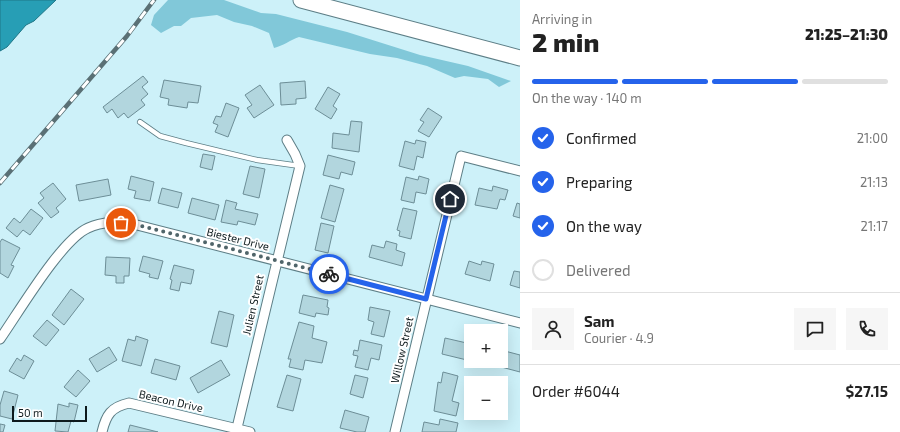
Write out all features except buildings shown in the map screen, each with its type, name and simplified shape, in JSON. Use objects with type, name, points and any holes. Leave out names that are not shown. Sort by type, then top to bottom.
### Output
[{"type":"main road","points":[[301,0],[520,58]]},
{"type":"street","points":[[287,140],[300,166]]},
{"type":"street","name":"Willow Street","points":[[395,432],[461,156],[520,171]]},
{"type":"street","name":"Julien Street","points":[[236,430],[300,166]]},
{"type":"street","name":"Biester Drive","points":[[0,339],[68,242],[77,234],[94,226],[110,222],[134,224],[520,323]]},
{"type":"street","name":"Beacon Drive","points":[[102,432],[106,417],[116,407],[129,403],[236,430],[250,432]]},
{"type":"lane","points":[[140,122],[160,136],[180,142],[257,160],[300,166]]},
{"type":"shaded area","points":[[0,0],[56,0],[34,21],[26,25],[7,47],[0,51]]},
{"type":"shaded area","points":[[168,0],[224,0],[261,13],[276,14],[347,32],[420,55],[468,66],[511,81],[499,87],[488,79],[464,76],[455,78],[427,66],[397,58],[370,54],[299,37],[274,48],[269,33],[217,15],[191,18],[181,26],[174,26],[161,33],[151,25],[154,15]]},
{"type":"railway","points":[[0,183],[127,36],[154,0]]},
{"type":"way so far","points":[[121,223],[134,224],[329,274]]},
{"type":"route","points":[[329,274],[426,299],[450,199]]}]
